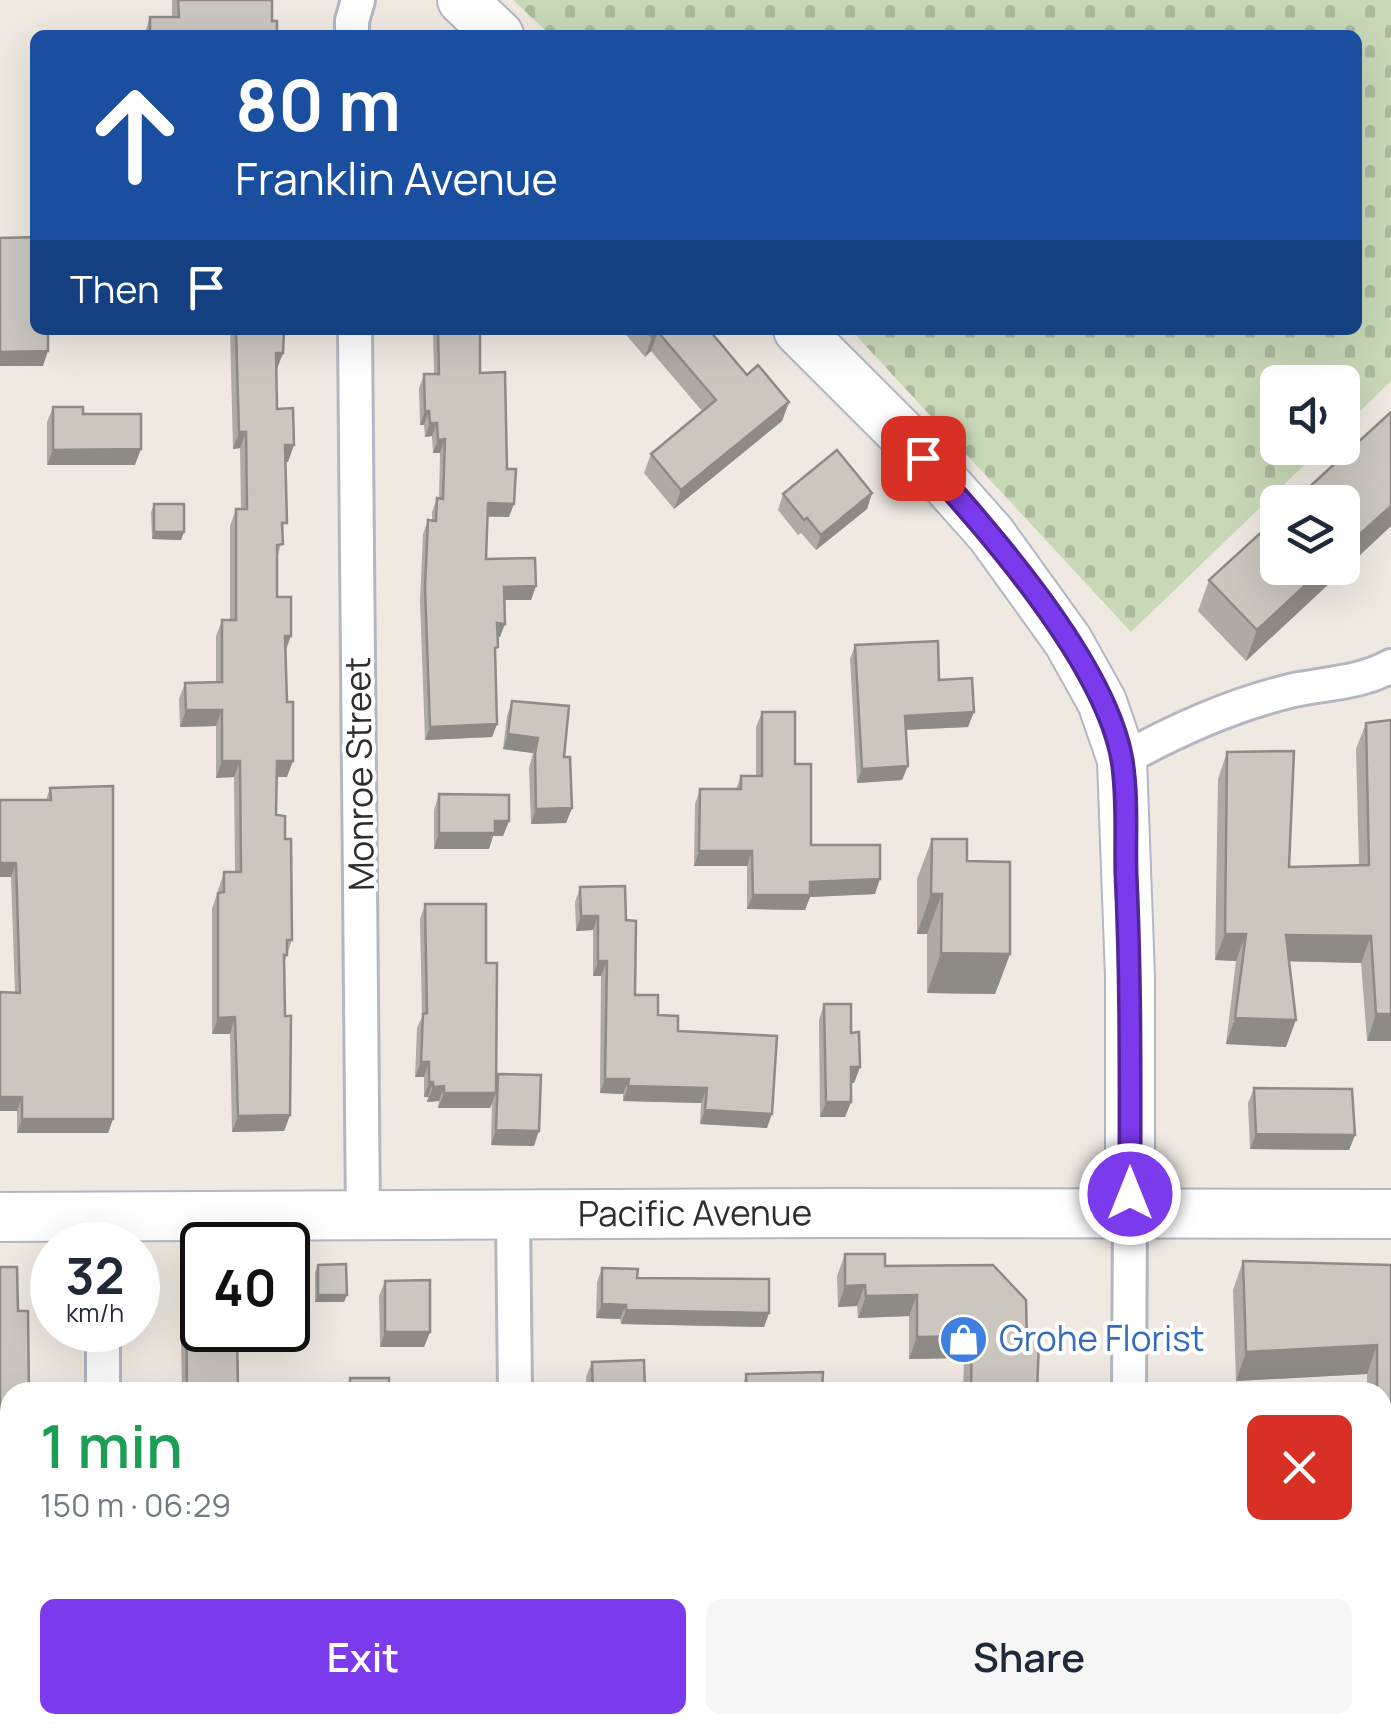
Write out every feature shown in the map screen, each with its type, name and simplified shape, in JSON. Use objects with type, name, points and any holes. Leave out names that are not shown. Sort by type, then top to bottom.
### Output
[{"type":"street","points":[[352,30],[358,0]]},
{"type":"street","points":[[462,0],[494,30]]},
{"type":"street","name":"Monroe Street","points":[[355,335],[364,1218]]},
{"type":"street","points":[[803,335],[901,433],[991,534],[1090,676],[1122,760],[1130,977],[1128,1382]]},
{"type":"street","points":[[1122,760],[1177,729],[1292,690],[1370,678],[1391,666]]},
{"type":"street","name":"Pacific Avenue","points":[[160,1228],[364,1218],[513,1216],[1391,1214]]},
{"type":"street","points":[[513,1216],[515,1382]]},
{"type":"street","name":"Pacific Avenue","points":[[0,1217],[36,1222]]},
{"type":"street","points":[[103,1352],[103,1382]]},
{"type":"green space","points":[[513,0],[1391,0],[1391,381],[1360,411],[1360,365],[1260,365],[1260,465],[1304,465],[1284,485],[1260,485],[1260,508],[1131,632],[856,335],[1362,335],[1362,30],[545,30]]},
{"type":"building","points":[[178,0],[272,0],[272,21],[277,21],[277,30],[150,30],[150,17],[179,17]]},
{"type":"building","points":[[30,237],[30,335],[48,335],[48,351],[0,352],[0,238]]},
{"type":"building","points":[[236,335],[284,335],[283,353],[276,353],[277,409],[293,408],[294,445],[285,445],[287,523],[282,523],[283,544],[277,545],[277,597],[291,597],[291,636],[285,636],[287,702],[293,702],[293,761],[277,761],[276,815],[285,816],[285,839],[291,839],[292,940],[287,940],[284,955],[285,1016],[291,1016],[290,1115],[238,1116],[235,1017],[218,1018],[218,893],[224,892],[224,872],[241,872],[240,761],[222,761],[222,710],[186,710],[185,683],[222,682],[222,620],[236,620],[236,509],[247,509],[246,432],[239,432]]},
{"type":"building","points":[[438,335],[480,335],[480,373],[505,372],[507,469],[516,469],[514,504],[488,503],[486,559],[535,558],[536,586],[504,587],[505,624],[497,623],[495,648],[497,724],[430,727],[425,587],[428,520],[436,521],[437,498],[443,499],[445,439],[438,440],[437,423],[430,423],[429,411],[425,411],[424,374],[439,374]]},
{"type":"building","points":[[661,335],[713,335],[747,375],[758,365],[789,402],[681,490],[651,454],[716,400]]},
{"type":"building","points":[[53,407],[83,407],[83,414],[141,414],[141,449],[53,450]]},
{"type":"building","points":[[1391,412],[1391,506],[1360,534],[1360,485],[1312,485],[1333,465],[1360,465],[1360,440]]},
{"type":"building","points":[[837,450],[872,493],[821,535],[783,494]]},
{"type":"building","points":[[154,504],[184,504],[184,532],[154,532]]},
{"type":"building","points":[[1260,533],[1260,585],[1306,585],[1257,630],[1209,580]]},
{"type":"building","points":[[938,641],[939,680],[972,678],[974,712],[905,716],[908,766],[862,769],[855,645]]},
{"type":"building","points":[[512,701],[569,706],[564,757],[570,757],[572,808],[536,809],[538,738],[508,734]]},
{"type":"building","points":[[762,712],[795,712],[795,764],[811,764],[811,845],[880,845],[880,879],[810,882],[810,895],[753,895],[752,851],[699,851],[700,789],[741,789],[741,776],[762,776]]},
{"type":"building","points":[[1391,720],[1391,1014],[1376,1014],[1371,936],[1286,935],[1296,1020],[1235,1018],[1246,934],[1225,934],[1227,752],[1294,751],[1289,867],[1369,865],[1366,723]]},
{"type":"building","points":[[113,786],[113,1119],[22,1119],[22,1097],[0,1097],[0,992],[20,993],[16,863],[0,863],[0,800],[51,800],[50,788]]},
{"type":"building","points":[[439,794],[509,795],[509,821],[495,821],[495,833],[439,833]]},
{"type":"building","points":[[932,839],[967,839],[967,861],[1010,862],[1010,954],[941,953],[942,894],[931,894]]},
{"type":"building","points":[[625,886],[626,920],[636,921],[635,995],[658,995],[658,1015],[678,1016],[678,1031],[777,1036],[772,1114],[705,1110],[707,1088],[628,1086],[629,1079],[605,1079],[607,961],[598,961],[598,916],[581,916],[580,887]]},
{"type":"building","points":[[425,904],[486,904],[486,963],[497,963],[496,1093],[444,1093],[444,1086],[433,1087],[433,1082],[429,1082],[429,1062],[421,1062],[423,1014],[427,1013]]},
{"type":"building","points":[[824,1004],[851,1004],[851,1033],[859,1032],[860,1067],[851,1067],[851,1102],[826,1102]]},
{"type":"building","points":[[498,1074],[541,1075],[539,1131],[496,1130]]},
{"type":"building","points":[[1254,1088],[1352,1089],[1355,1135],[1256,1134]]},
{"type":"building","points":[[845,1254],[885,1254],[885,1266],[993,1265],[1026,1300],[1027,1342],[1039,1342],[1037,1382],[971,1382],[972,1336],[917,1337],[917,1295],[866,1296],[865,1285],[845,1286]]},
{"type":"building","points":[[1243,1261],[1391,1265],[1391,1382],[1377,1382],[1377,1345],[1246,1352]]},
{"type":"building","points":[[346,1264],[347,1295],[318,1295],[318,1265]]},
{"type":"building","points":[[0,1267],[17,1267],[18,1311],[28,1311],[29,1382],[0,1382]]},
{"type":"building","points":[[602,1268],[638,1269],[637,1278],[769,1279],[769,1313],[626,1310],[626,1305],[602,1304]]},
{"type":"building","points":[[430,1280],[430,1332],[385,1332],[385,1281]]},
{"type":"building","points":[[187,1352],[237,1352],[238,1382],[187,1382]]},
{"type":"building","points":[[644,1360],[645,1382],[593,1382],[592,1362]]},
{"type":"building","points":[[823,1372],[822,1382],[746,1382],[746,1374]]},
{"type":"building","points":[[350,1378],[389,1378],[389,1382],[350,1382]]},
{"type":"place","name":"Grohe Florist","points":[[964,1339]]},
{"type":"route","points":[[923,458],[991,534],[1068,641],[1102,702],[1122,760],[1130,977],[1130,1194]]}]
